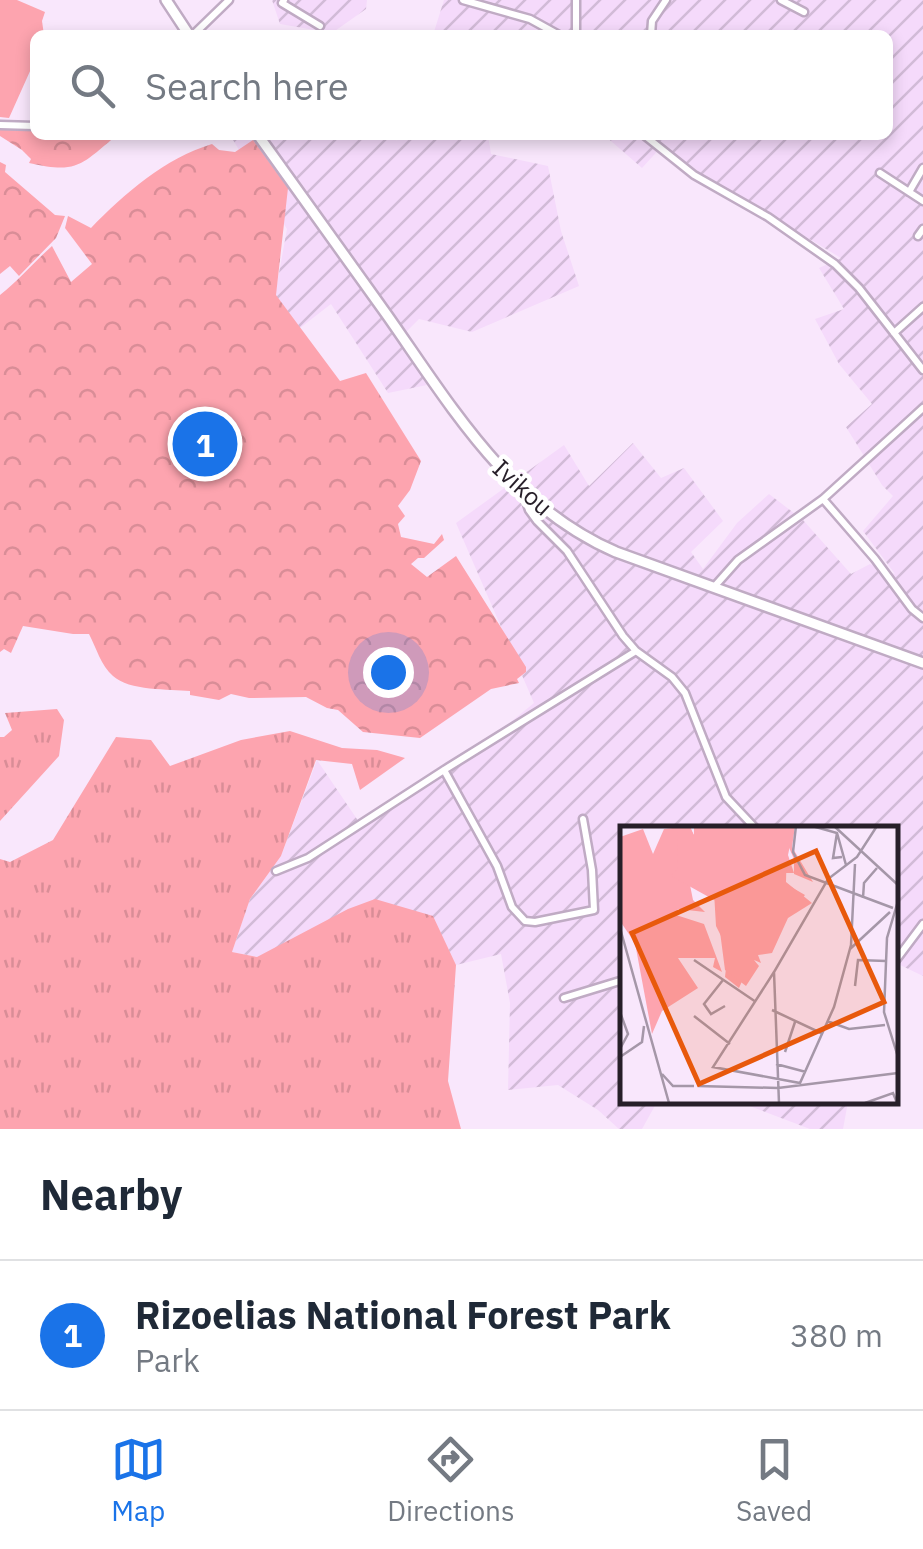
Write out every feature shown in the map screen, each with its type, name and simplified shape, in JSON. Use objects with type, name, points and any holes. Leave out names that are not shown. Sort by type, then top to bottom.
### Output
[{"type":"street","points":[[166,0],[187,30]]},
{"type":"street","points":[[196,30],[229,0]]},
{"type":"street","points":[[284,0],[282,4],[320,26]]},
{"type":"street","points":[[463,0],[530,20],[549,30]]},
{"type":"street","points":[[576,0],[576,30]]},
{"type":"street","points":[[651,30],[652,21],[666,0]]},
{"type":"street","points":[[781,0],[804,12]]},
{"type":"street","points":[[0,125],[30,126]]},
{"type":"street","name":"Ivikou","points":[[262,140],[470,434],[523,492],[595,542],[923,663]]},
{"type":"street","points":[[650,140],[694,175],[768,217],[835,264],[923,370]]},
{"type":"street","points":[[909,192],[923,168]]},
{"type":"street","points":[[880,173],[923,200]]},
{"type":"street","points":[[894,333],[923,307]]},
{"type":"street","points":[[713,588],[738,560],[823,499],[923,408]]},
{"type":"street","points":[[523,492],[530,510],[567,552],[622,636],[672,677],[685,693],[726,797],[753,826]]},
{"type":"street","points":[[823,499],[923,618]]},
{"type":"street","points":[[276,871],[308,858],[636,651]]},
{"type":"street","points":[[444,770],[497,866],[512,906],[525,922],[594,910],[583,819]]},
{"type":"street","points":[[898,957],[923,924]]},
{"type":"street","points":[[564,998],[620,981]]},
{"type":"shaded area","points":[[272,0],[367,0],[366,9],[336,30],[280,24]]},
{"type":"shaded area","points":[[444,0],[923,0],[923,976],[898,964],[898,826],[620,826],[620,1104],[656,1104],[642,1129],[619,1129],[598,1110],[558,1085],[508,1090],[510,1003],[501,954],[456,965],[432,916],[257,957],[232,952],[250,899],[281,856],[317,760],[363,828],[451,771],[534,703],[456,523],[564,445],[589,486],[633,443],[661,478],[684,468],[723,521],[691,552],[703,569],[737,523],[769,494],[803,520],[851,574],[870,564],[895,574],[863,531],[893,496],[846,427],[872,404],[839,364],[815,319],[844,309],[819,268],[841,258],[706,177],[663,145],[642,168],[610,140],[893,140],[893,30],[435,30]]},
{"type":"shaded area","points":[[233,140],[489,140],[491,154],[548,166],[561,231],[579,286],[472,332],[419,319],[404,334],[427,385],[388,393],[331,304],[300,328],[275,295],[287,229]]},
{"type":"shaded area","points":[[744,1104],[848,1104],[843,1129],[810,1129]]},
{"type":"green space","points":[[0,0],[17,0],[45,12],[43,30],[30,30],[30,71],[9,118],[0,117]]},
{"type":"green space","points":[[30,129],[30,140],[111,140],[86,160],[58,167],[29,163],[31,159],[0,136],[0,130]]},
{"type":"green space","points":[[253,140],[288,188],[276,295],[340,381],[366,373],[421,461],[410,490],[398,506],[405,516],[398,524],[401,537],[434,544],[442,534],[444,540],[411,564],[427,577],[456,556],[526,667],[517,679],[519,683],[491,689],[420,738],[363,732],[338,710],[306,697],[249,698],[231,694],[219,700],[190,695],[190,691],[129,684],[109,672],[89,634],[23,626],[11,653],[4,649],[0,652],[0,295],[52,246],[71,282],[92,264],[65,228],[68,216],[91,228],[131,190],[178,158],[212,144],[219,150],[235,152]]},
{"type":"green space","points":[[0,162],[6,165],[5,172],[55,215],[65,216],[56,238],[19,276],[10,266],[0,274]]},
{"type":"green space","points":[[57,709],[64,720],[59,756],[0,821],[0,737],[12,730],[5,713]]},
{"type":"green space","points":[[290,731],[342,748],[377,750],[405,758],[360,790],[352,764],[316,760],[281,856],[250,899],[232,952],[257,957],[375,899],[433,916],[456,965],[448,1081],[461,1129],[0,1129],[0,859],[10,862],[53,840],[116,737],[151,740],[170,766],[241,740]]},
{"type":"place","name":"Rizoelias National Forest Park","points":[[205,444]]}]
